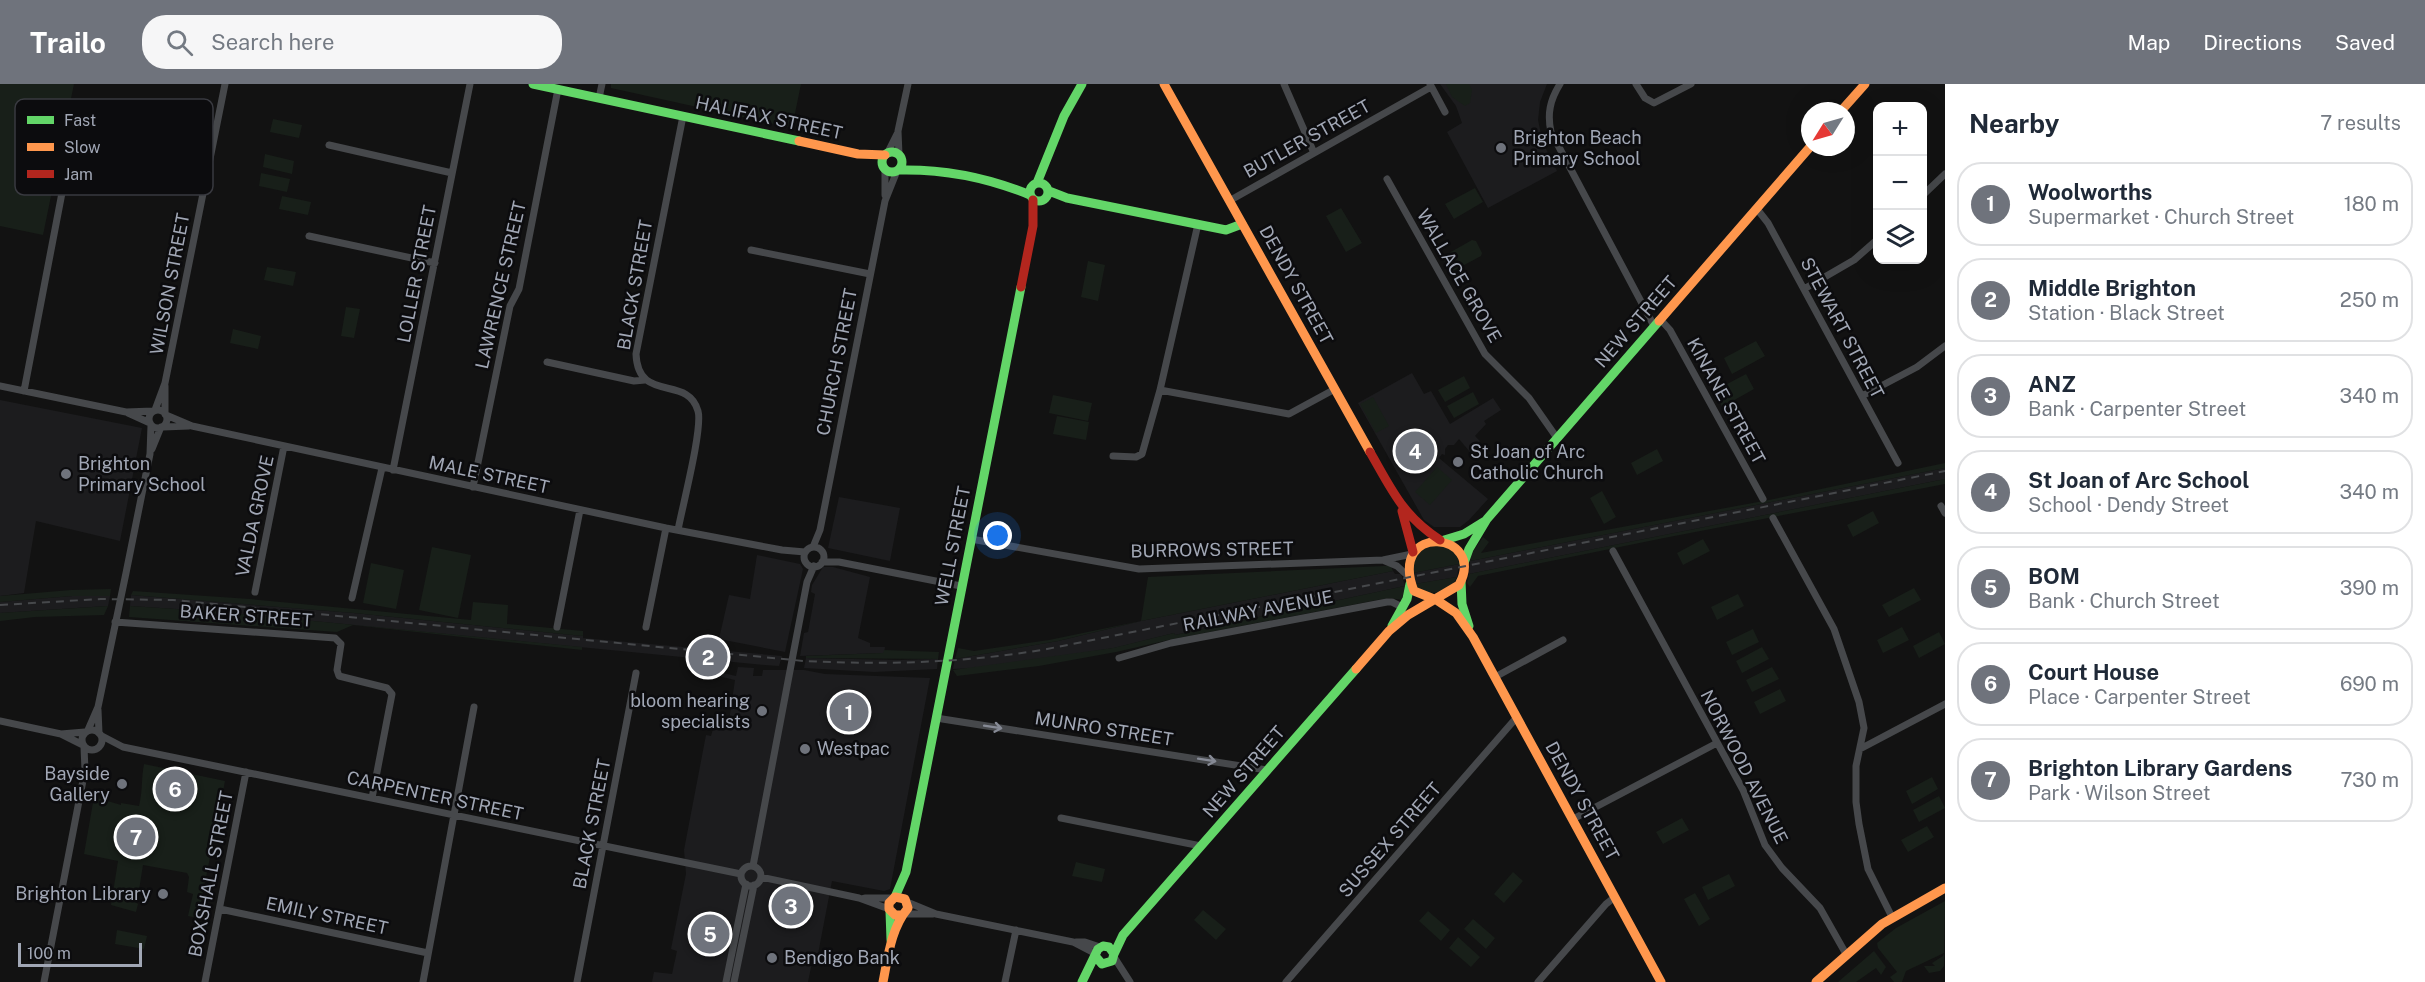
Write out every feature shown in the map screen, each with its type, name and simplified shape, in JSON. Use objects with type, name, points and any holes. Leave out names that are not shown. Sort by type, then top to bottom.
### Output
[{"type":"street","name":"WILSON STREET","points":[[213,144],[225,84]]},
{"type":"street","name":"LOLLER STREET","points":[[393,470],[470,84]]},
{"type":"street","name":"HALIFAX STREET","points":[[533,84],[885,161]]},
{"type":"street","points":[[599,98],[602,84]]},
{"type":"street","name":"CHURCH STREET","points":[[820,553],[819,530],[885,201],[885,161],[898,131],[908,84]]},
{"type":"street","name":"WELL STREET","points":[[907,901],[906,872],[1039,193],[1047,159],[1064,116],[1082,84]]},
{"type":"street","name":"DENDY STREET","points":[[1164,84],[1399,503],[1410,534],[1412,553]]},
{"type":"street","points":[[1284,84],[1314,153]]},
{"type":"street","name":"KINANE STREET","points":[[1560,84],[1550,104],[1551,132],[1657,323],[1671,330],[1763,499]]},
{"type":"street","points":[[1636,84],[1645,98],[1654,103],[1691,84]]},
{"type":"street","points":[[1431,86],[1444,112]]},
{"type":"street","name":"BUTLER STREET","points":[[1229,201],[1431,86]]},
{"type":"street","points":[[1847,102],[1859,86]]},
{"type":"street","name":"LAWRENCE STREET","points":[[473,487],[510,306],[519,289],[558,89]]},
{"type":"street","name":"BLACK STREET","points":[[645,380],[636,362],[636,349],[682,116]]},
{"type":"street","name":"CHURCH STREET","points":[[898,131],[901,157]]},
{"type":"street","points":[[329,145],[452,173]]},
{"type":"street","points":[[929,170],[893,152],[885,161],[890,172],[929,170],[1226,230],[1242,224]]},
{"type":"street","name":"NEW STREET","points":[[1464,562],[1470,546],[1487,519],[1802,156]]},
{"type":"street","points":[[898,171],[902,165],[901,157]]},
{"type":"street","name":"CHURCH STREET","points":[[885,201],[898,171]]},
{"type":"street","points":[[1927,192],[1945,174]]},
{"type":"street","name":"WALLACE GROVE","points":[[1387,179],[1485,354],[1529,398],[1557,438]]},
{"type":"street","points":[[24,391],[62,195]]},
{"type":"street","name":"WILSON STREET","points":[[154,411],[165,383],[203,195]]},
{"type":"street","name":"STEWART STREET","points":[[1757,208],[1768,223],[1898,463]]},
{"type":"street","points":[[1113,456],[1136,458],[1142,454],[1160,390],[1198,224]]},
{"type":"street","points":[[309,236],[435,263]]},
{"type":"street","points":[[1804,289],[1854,260],[1873,243]]},
{"type":"street","points":[[751,250],[870,274]]},
{"type":"street","points":[[1862,396],[1917,367],[1945,346]]},
{"type":"street","points":[[547,362],[634,381],[645,380],[652,385],[685,394],[694,402],[699,412],[698,429],[678,530]]},
{"type":"street","name":"WILSON STREET","points":[[165,383],[166,415]]},
{"type":"street","points":[[0,386],[126,412],[160,410],[166,415],[166,422],[150,454]]},
{"type":"street","points":[[1160,390],[1289,414],[1335,390]]},
{"type":"street","points":[[44,982],[85,770],[84,746],[81,738],[98,707],[150,454],[149,415],[154,411]]},
{"type":"street","points":[[126,412],[150,424],[162,427]]},
{"type":"street","name":"MALE STREET","points":[[166,415],[192,426],[382,468],[782,550],[808,561]]},
{"type":"street","name":"MALE STREET","points":[[162,427],[192,426]]},
{"type":"street","name":"VALDA GROVE","points":[[255,592],[284,446]]},
{"type":"street","points":[[352,598],[382,468]]},
{"type":"street","name":"DENDY STREET","points":[[1399,503],[1420,527],[1441,540]]},
{"type":"street","points":[[1941,506],[1945,513]]},
{"type":"street","points":[[557,627],[580,510]]},
{"type":"street","points":[[1773,518],[1838,639],[1862,710],[1864,728],[1856,766],[1856,802],[1863,849],[1872,879],[1892,917]]},
{"type":"street","name":"NEW STREET","points":[[1441,540],[1464,534],[1487,519]]},
{"type":"street","points":[[646,627],[666,528]]},
{"type":"street","name":"BURROWS STREET","points":[[971,539],[1139,569],[1383,560],[1412,553]]},
{"type":"street","points":[[1383,560],[1397,566],[1409,580],[1415,593],[1435,599],[1452,592],[1459,585],[1464,562],[1463,556],[1457,549],[1441,540],[1423,543],[1412,553],[1409,580]]},
{"type":"street","name":"NORWOOD AVENUE","points":[[1613,550],[1743,790],[1765,845],[1782,868],[1820,908],[1846,954]]},
{"type":"street","points":[[808,561],[820,553]]},
{"type":"street","points":[[808,561],[820,553]]},
{"type":"street","points":[[820,553],[839,562],[962,586]]},
{"type":"street","points":[[753,866],[807,582],[808,561]]},
{"type":"street","name":"DENDY STREET","points":[[1461,579],[1462,604],[1473,637]]},
{"type":"street","name":"NEW STREET","points":[[1389,630],[1409,595],[1409,580]]},
{"type":"street","name":"DENDY STREET","points":[[1435,599],[1456,613],[1473,637],[1661,982]]},
{"type":"street","name":"NEW STREET","points":[[1082,982],[1389,630],[1411,613],[1435,599]]},
{"type":"street","name":"RAILWAY AVENUE","points":[[1119,658],[1171,643],[1387,602],[1393,602],[1402,607]]},
{"type":"street","points":[[1402,607],[1411,613]]},
{"type":"street","name":"BAKER STREET","points":[[115,622],[331,636],[338,640],[341,644],[337,674],[341,678],[388,688],[392,694],[372,798]]},
{"type":"street","points":[[1495,677],[1563,640]]},
{"type":"street","name":"BLACK STREET","points":[[577,982],[636,673]]},
{"type":"street","points":[[1860,749],[1945,704]]},
{"type":"street","points":[[85,770],[102,743],[98,707]]},
{"type":"street","points":[[423,982],[474,707]]},
{"type":"street","name":"SUSSEX STREET","points":[[1286,982],[1517,717]]},
{"type":"street","name":"MUNRO STREET","points":[[936,718],[1267,770]]},
{"type":"street","points":[[0,721],[61,734],[90,750],[97,749]]},
{"type":"street","points":[[61,734],[94,730],[100,734]]},
{"type":"street","name":"CARPENTER STREET","points":[[100,734],[123,747]]},
{"type":"street","points":[[1573,819],[1717,742]]},
{"type":"street","name":"CARPENTER STREET","points":[[97,749],[123,747],[741,874]]},
{"type":"street","name":"BOXSHALL STREET","points":[[205,982],[246,772]]},
{"type":"street","points":[[1061,818],[1200,846]]},
{"type":"street","points":[[750,885],[742,880],[741,874],[744,868],[753,866],[758,869],[761,877]]},
{"type":"street","name":"WELL STREET","points":[[894,897],[906,872]]},
{"type":"street","points":[[726,982],[750,885],[761,877],[859,898],[890,910],[896,915],[936,914]]},
{"type":"street","points":[[734,982],[750,885]]},
{"type":"street","points":[[1816,982],[1892,917],[1945,888]]},
{"type":"street","points":[[891,943],[889,903],[894,897]]},
{"type":"street","points":[[859,898],[903,897],[936,914],[1073,942],[1105,956],[1128,979]]},
{"type":"street","points":[[1538,982],[1606,904],[1615,897]]},
{"type":"street","points":[[883,982],[891,943],[902,915],[907,910],[907,901]]},
{"type":"street","name":"EMILY STREET","points":[[220,909],[428,953]]},
{"type":"street","points":[[1005,982],[1016,930]]},
{"type":"shaded area","points":[[0,84],[74,84],[71,99],[15,99],[15,195],[51,195],[43,235],[0,226]]},
{"type":"shaded area","points":[[611,84],[801,84],[792,128],[611,88]]},
{"type":"shaded area","name":"Brighton Beach Primary School","points":[[1440,84],[1547,84],[1540,102],[1538,120],[1543,143],[1557,171],[1488,208],[1447,132],[1462,123],[1456,106]]},
{"type":"shaded area","points":[[1446,84],[1469,84],[1472,90],[1470,103],[1465,106],[1452,97]]},
{"type":"shaded area","points":[[273,119],[302,125],[299,138],[270,132]]},
{"type":"shaded area","points":[[265,154],[294,161],[292,174],[263,167]]},
{"type":"shaded area","points":[[261,173],[290,179],[287,192],[259,186]]},
{"type":"shaded area","points":[[1475,188],[1483,202],[1454,219],[1445,204]]},
{"type":"shaded area","points":[[282,196],[311,202],[308,215],[279,209]]},
{"type":"shaded area","points":[[1341,208],[1362,243],[1346,252],[1326,216]]},
{"type":"shaded area","points":[[1472,240],[1476,241],[1482,253],[1481,256],[1453,271],[1449,270],[1442,257]]},
{"type":"shaded area","points":[[1088,261],[1105,265],[1098,301],[1081,297]]},
{"type":"shaded area","points":[[267,267],[296,272],[293,286],[264,280]]},
{"type":"shaded area","points":[[346,307],[360,309],[354,338],[341,336]]},
{"type":"shaded area","points":[[233,329],[261,336],[258,349],[230,343]]},
{"type":"shaded area","points":[[1756,341],[1765,356],[1732,374],[1724,358]]},
{"type":"shaded area","points":[[1412,373],[1424,394],[1431,391],[1450,424],[1493,398],[1501,410],[1484,421],[1486,424],[1475,436],[1480,441],[1470,452],[1459,439],[1454,445],[1448,445],[1445,455],[1442,454],[1439,458],[1488,499],[1460,527],[1434,527],[1424,520],[1358,403]]},
{"type":"shaded area","points":[[1746,374],[1754,389],[1722,407],[1714,391]]},
{"type":"shaded area","points":[[1464,376],[1470,388],[1445,402],[1438,390]]},
{"type":"shaded area","points":[[1473,392],[1479,404],[1454,418],[1447,406]]},
{"type":"shaded area","points":[[1053,395],[1092,403],[1088,421],[1049,413]]},
{"type":"shaded area","points":[[1373,397],[1389,426],[1376,433],[1360,404]]},
{"type":"shaded area","name":"Brighton Primary School","points":[[0,400],[142,428],[120,541],[36,521],[24,593],[0,596]]},
{"type":"shaded area","points":[[1057,416],[1089,422],[1086,440],[1053,434]]},
{"type":"shaded area","points":[[1657,449],[1663,461],[1637,475],[1631,463]]},
{"type":"shaded area","points":[[1945,463],[1945,468],[1470,561],[1472,553],[1483,537],[1489,542],[1481,553],[1769,500]]},
{"type":"shaded area","points":[[1437,467],[1452,480],[1430,505],[1415,492]]},
{"type":"shaded area","points":[[1945,468],[1945,479],[1469,574],[1470,561]]},
{"type":"shaded area","points":[[1945,479],[1945,484],[1478,576],[1470,587],[1467,583],[1469,574]]},
{"type":"shaded area","points":[[1602,491],[1616,517],[1604,524],[1590,498]]},
{"type":"shaded area","points":[[839,497],[900,508],[890,561],[828,548]]},
{"type":"shaded area","points":[[1873,511],[1879,523],[1853,537],[1847,525]]},
{"type":"shaded area","points":[[1703,539],[1710,551],[1683,565],[1677,553]]},
{"type":"shaded area","points":[[1436,544],[1446,546],[1457,554],[1459,564],[1413,573],[1414,562],[1418,554]]},
{"type":"shaded area","points":[[432,547],[471,555],[458,618],[419,610]]},
{"type":"shaded area","points":[[757,555],[800,564],[803,569],[785,652],[719,639],[729,595],[750,599]]},
{"type":"shaded area","points":[[371,563],[404,570],[396,609],[363,603]]},
{"type":"shaded area","points":[[1459,564],[1457,577],[1415,584],[1413,573]]},
{"type":"shaded area","points":[[1384,566],[1391,566],[1393,571],[1141,621],[1148,577]]},
{"type":"shaded area","points":[[823,567],[833,567],[870,577],[858,638],[870,643],[870,647],[885,647],[884,653],[800,656],[804,633],[808,632],[815,594],[811,592],[812,585]]},
{"type":"shaded area","points":[[1393,571],[1395,574],[1401,574],[1405,586],[1175,635],[1174,633],[1114,648],[981,668],[953,669],[955,659],[1058,641],[1141,621]]},
{"type":"shaded area","points":[[1457,577],[1446,590],[1436,593],[1420,591],[1415,584]]},
{"type":"shaded area","points":[[1405,586],[1402,600],[1390,598],[1377,600],[1039,666],[957,676],[953,670],[1113,648],[1174,633],[1175,635]]},
{"type":"shaded area","points":[[1914,588],[1921,600],[1889,617],[1882,605]]},
{"type":"shaded area","points":[[111,589],[110,596],[72,596],[0,602],[0,596]]},
{"type":"shaded area","points":[[133,591],[250,599],[471,620],[473,602],[508,605],[507,624],[583,631],[583,636],[354,613],[131,595]]},
{"type":"shaded area","points":[[1738,594],[1744,606],[1717,620],[1711,607]]},
{"type":"shaded area","points":[[131,595],[354,613],[583,636],[583,638],[782,656],[779,666],[765,665],[221,612],[130,606]]},
{"type":"shaded area","points":[[72,596],[110,596],[108,606],[0,613],[0,602]]},
{"type":"shaded area","points":[[108,606],[104,615],[35,617],[0,621],[0,613]]},
{"type":"shaded area","points":[[130,606],[221,612],[582,647],[582,650],[353,625],[337,632],[129,617]]},
{"type":"shaded area","points":[[1141,621],[1058,641],[955,659],[958,648],[974,651],[1049,640]]},
{"type":"shaded area","points":[[1902,627],[1909,640],[1883,653],[1877,640]]},
{"type":"shaded area","points":[[1753,629],[1759,642],[1732,655],[1726,642]]},
{"type":"shaded area","points":[[1939,632],[1945,644],[1919,658],[1913,646]]},
{"type":"shaded area","points":[[1762,647],[1769,659],[1742,673],[1736,661]]},
{"type":"shaded area","points":[[884,650],[939,652],[938,659],[806,658],[806,656],[883,653]]},
{"type":"shaded area","points":[[806,658],[938,659],[937,669],[874,672],[804,668]]},
{"type":"shaded area","points":[[738,667],[754,668],[753,676],[762,676],[763,670],[804,670],[825,674],[930,678],[890,889],[884,891],[832,881],[818,954],[814,953],[808,982],[652,982],[654,972],[672,974],[677,951],[671,949],[686,874],[684,850],[706,735],[711,736],[713,729],[720,730],[722,720],[729,721],[735,680],[713,675],[714,671],[736,676]]},
{"type":"shaded area","points":[[1772,667],[1779,679],[1752,692],[1746,680]]},
{"type":"shaded area","points":[[1780,689],[1786,701],[1760,714],[1754,702]]},
{"type":"shaded area","points":[[144,764],[225,781],[198,918],[188,916],[193,894],[187,892],[189,877],[187,873],[143,865],[139,890],[132,895],[138,904],[136,912],[111,905],[118,861],[84,854],[94,797],[121,805],[121,803],[139,806]]},
{"type":"shaded area","points":[[1932,777],[1938,789],[1912,804],[1906,791]]},
{"type":"shaded area","points":[[1939,796],[1945,808],[1919,822],[1913,810]]},
{"type":"shaded area","points":[[1682,818],[1689,830],[1663,844],[1656,832]]},
{"type":"shaded area","points":[[1927,826],[1934,837],[1908,852],[1901,840]]},
{"type":"shaded area","points":[[1076,862],[1105,869],[1102,882],[1072,876]]},
{"type":"shaded area","points":[[1513,872],[1523,881],[1504,903],[1494,894]]},
{"type":"shaded area","points":[[1729,874],[1735,886],[1708,900],[1702,887]]},
{"type":"shaded area","points":[[1695,893],[1710,919],[1699,926],[1684,899]]},
{"type":"shaded area","points":[[1945,901],[1944,966],[1940,971],[1929,973],[1924,966],[1935,966],[1932,963],[1944,953],[1906,971],[1902,982],[1894,982],[1890,977],[1897,972],[1878,948],[1877,943],[1896,928]]},
{"type":"shaded area","points":[[1203,910],[1226,929],[1216,940],[1194,920]]},
{"type":"shaded area","points":[[1428,911],[1450,930],[1441,941],[1419,921]]},
{"type":"shaded area","points":[[1473,919],[1495,938],[1486,949],[1464,929]]},
{"type":"shaded area","points":[[117,930],[147,936],[144,949],[115,944]]},
{"type":"shaded area","points":[[1458,937],[1480,957],[1471,967],[1449,948]]},
{"type":"shaded area","points":[[1874,951],[1886,967],[1881,975],[1876,968],[1856,982],[1838,982]]},
{"type":"railway","points":[[0,605],[101,599],[173,600],[804,661],[895,663],[956,660],[1047,649],[1945,471]]},
{"type":"traffic: fast","points":[[533,84],[799,141]]},
{"type":"traffic: fast","points":[[1037,183],[1064,116],[1082,84]]},
{"type":"traffic: fast","points":[[892,152],[899,155],[902,162],[899,169],[892,172],[885,169],[882,162],[885,155],[892,152]]},
{"type":"traffic: fast","points":[[899,170],[932,171],[966,176],[1030,195]]},
{"type":"traffic: fast","points":[[1035,183],[1043,183],[1048,188],[1048,192],[1046,199],[1035,201],[1030,196],[1030,188],[1035,183]]},
{"type":"traffic: fast","points":[[1049,191],[1067,198],[1226,230],[1242,224]]},
{"type":"traffic: fast","points":[[895,897],[906,872],[1021,287]]},
{"type":"traffic: fast","points":[[1464,563],[1469,549],[1487,519],[1659,321]]},
{"type":"traffic: fast","points":[[1441,541],[1464,534],[1485,521]]},
{"type":"traffic: fast","points":[[1461,581],[1462,604],[1469,626]]},
{"type":"traffic: fast","points":[[1392,626],[1407,599],[1410,584]]},
{"type":"traffic: fast","points":[[1114,954],[1123,935],[1356,669]]},
{"type":"traffic: fast","points":[[890,911],[891,940]]},
{"type":"traffic: fast","points":[[1082,982],[1098,949],[1103,946],[1109,947],[1114,954],[1112,961],[1102,964],[1096,957]]},
{"type":"traffic: slow","points":[[1164,84],[1370,452]]},
{"type":"traffic: slow","points":[[1849,102],[1865,84]]},
{"type":"traffic: slow","points":[[799,141],[858,154],[885,155]]},
{"type":"traffic: slow","points":[[1659,321],[1802,156]]},
{"type":"traffic: slow","points":[[1356,669],[1389,631],[1408,615],[1459,585],[1464,567],[1460,554],[1450,545],[1437,542],[1424,544],[1414,553],[1409,568],[1414,591],[1434,599]]},
{"type":"traffic: slow","points":[[1435,599],[1456,613],[1473,637],[1661,982]]},
{"type":"traffic: slow","points":[[1816,982],[1882,924],[1945,888]]},
{"type":"traffic: slow","points":[[883,982],[894,934],[908,908],[905,899],[895,897],[889,903],[889,909],[895,915],[902,915]]},
{"type":"traffic: jam","points":[[1021,287],[1033,226],[1033,200]]},
{"type":"traffic: jam","points":[[1370,452],[1399,501],[1416,521],[1440,540]]},
{"type":"traffic: jam","points":[[1402,511],[1413,552]]},
{"type":"place","name":"Brighton Beach Primary School","points":[[1501,148]]},
{"type":"place","name":"St Joan of Arc School","points":[[1415,451]]},
{"type":"place","name":"St Joan of Arc Catholic Church","points":[[1458,462]]},
{"type":"place","name":"Brighton Primary School","points":[[66,474]]},
{"type":"place","name":"Middle Brighton","points":[[708,657]]},
{"type":"place","name":"bloom hearing specialists","points":[[762,711]]},
{"type":"place","name":"Woolworths","points":[[849,712]]},
{"type":"place","name":"Westpac","points":[[805,749]]},
{"type":"place","name":"Bayside Gallery","points":[[122,784]]},
{"type":"place","name":"Court House","points":[[175,789]]},
{"type":"place","name":"Brighton Library Gardens","points":[[136,837]]},
{"type":"place","name":"Brighton Library","points":[[163,894]]},
{"type":"place","name":"ANZ","points":[[791,906]]},
{"type":"place","name":"BOM","points":[[710,934]]},
{"type":"place","name":"Bendigo Bank","points":[[772,958]]}]
